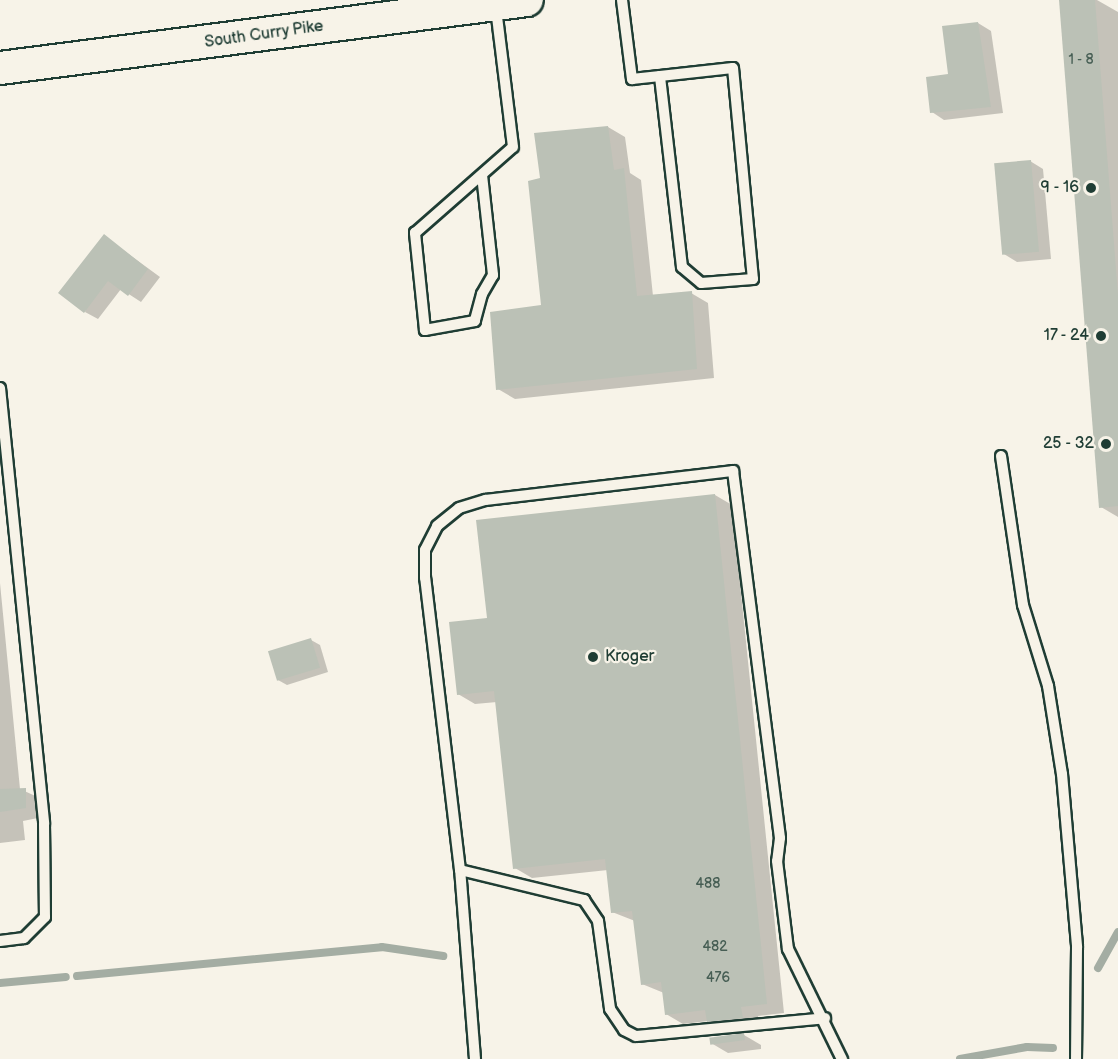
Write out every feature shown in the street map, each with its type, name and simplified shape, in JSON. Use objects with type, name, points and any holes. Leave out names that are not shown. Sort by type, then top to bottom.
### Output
[{"type":"main road","name":"South Curry Pike","points":[[0,68],[527,0]]},
{"type":"lane","points":[[622,0],[632,79],[733,68],[753,279],[701,283],[682,267],[660,76]]},
{"type":"lane","points":[[482,175],[492,275],[482,294],[475,321],[425,330],[415,233],[513,147],[495,5]]},
{"type":"lane","points":[[0,388],[44,824],[45,917],[24,938],[0,941]]},
{"type":"lane","points":[[1001,456],[1023,605],[1048,686],[1062,774],[1077,947],[1076,1059]]},
{"type":"lane","points":[[475,1059],[459,870],[425,578],[425,550],[437,526],[459,508],[486,500],[733,471],[778,827],[777,861],[788,949],[800,979],[825,1018],[842,1059]]},
{"type":"lane","points":[[459,870],[584,900],[598,921],[610,1009],[624,1030],[636,1036],[825,1018]]},
{"type":"building","points":[[1059,0],[1095,0],[1118,295],[1118,506],[1099,508]]},
{"type":"building","points":[[978,22],[991,107],[930,113],[926,77],[948,74],[942,26]]},
{"type":"building","points":[[608,126],[614,170],[624,168],[637,296],[692,291],[697,369],[496,390],[490,312],[541,305],[528,181],[540,178],[534,133]]},
{"type":"building","points":[[1031,160],[1039,252],[1002,255],[994,163]]},
{"type":"building","points":[[104,234],[148,269],[128,296],[108,281],[84,313],[58,293]]},
{"type":"building","name":"Kroger","points":[[715,494],[767,1004],[741,1007],[743,1018],[707,1022],[705,1010],[665,1015],[661,982],[641,985],[632,911],[611,913],[605,859],[513,869],[494,691],[457,695],[449,622],[487,618],[476,520]]},
{"type":"building","points":[[311,638],[320,668],[277,681],[268,651]]},
{"type":"building","points":[[26,788],[26,808],[0,812],[0,789]]},
{"type":"building","points":[[744,1033],[745,1040],[710,1045],[709,1038]]},
{"type":"waterway","points":[[1098,968],[1118,932]]},
{"type":"waterway","points":[[77,976],[382,947],[443,956]]},
{"type":"waterway","points":[[0,983],[66,977]]},
{"type":"waterway","points":[[960,1059],[1027,1047],[1053,1048]]},
{"type":"place","name":"9 - 16","points":[[1091,188]]},
{"type":"place","name":"17 - 24","points":[[1101,336]]},
{"type":"place","name":"25 - 32","points":[[1106,444]]},
{"type":"place","name":"Kroger","points":[[593,657]]}]
